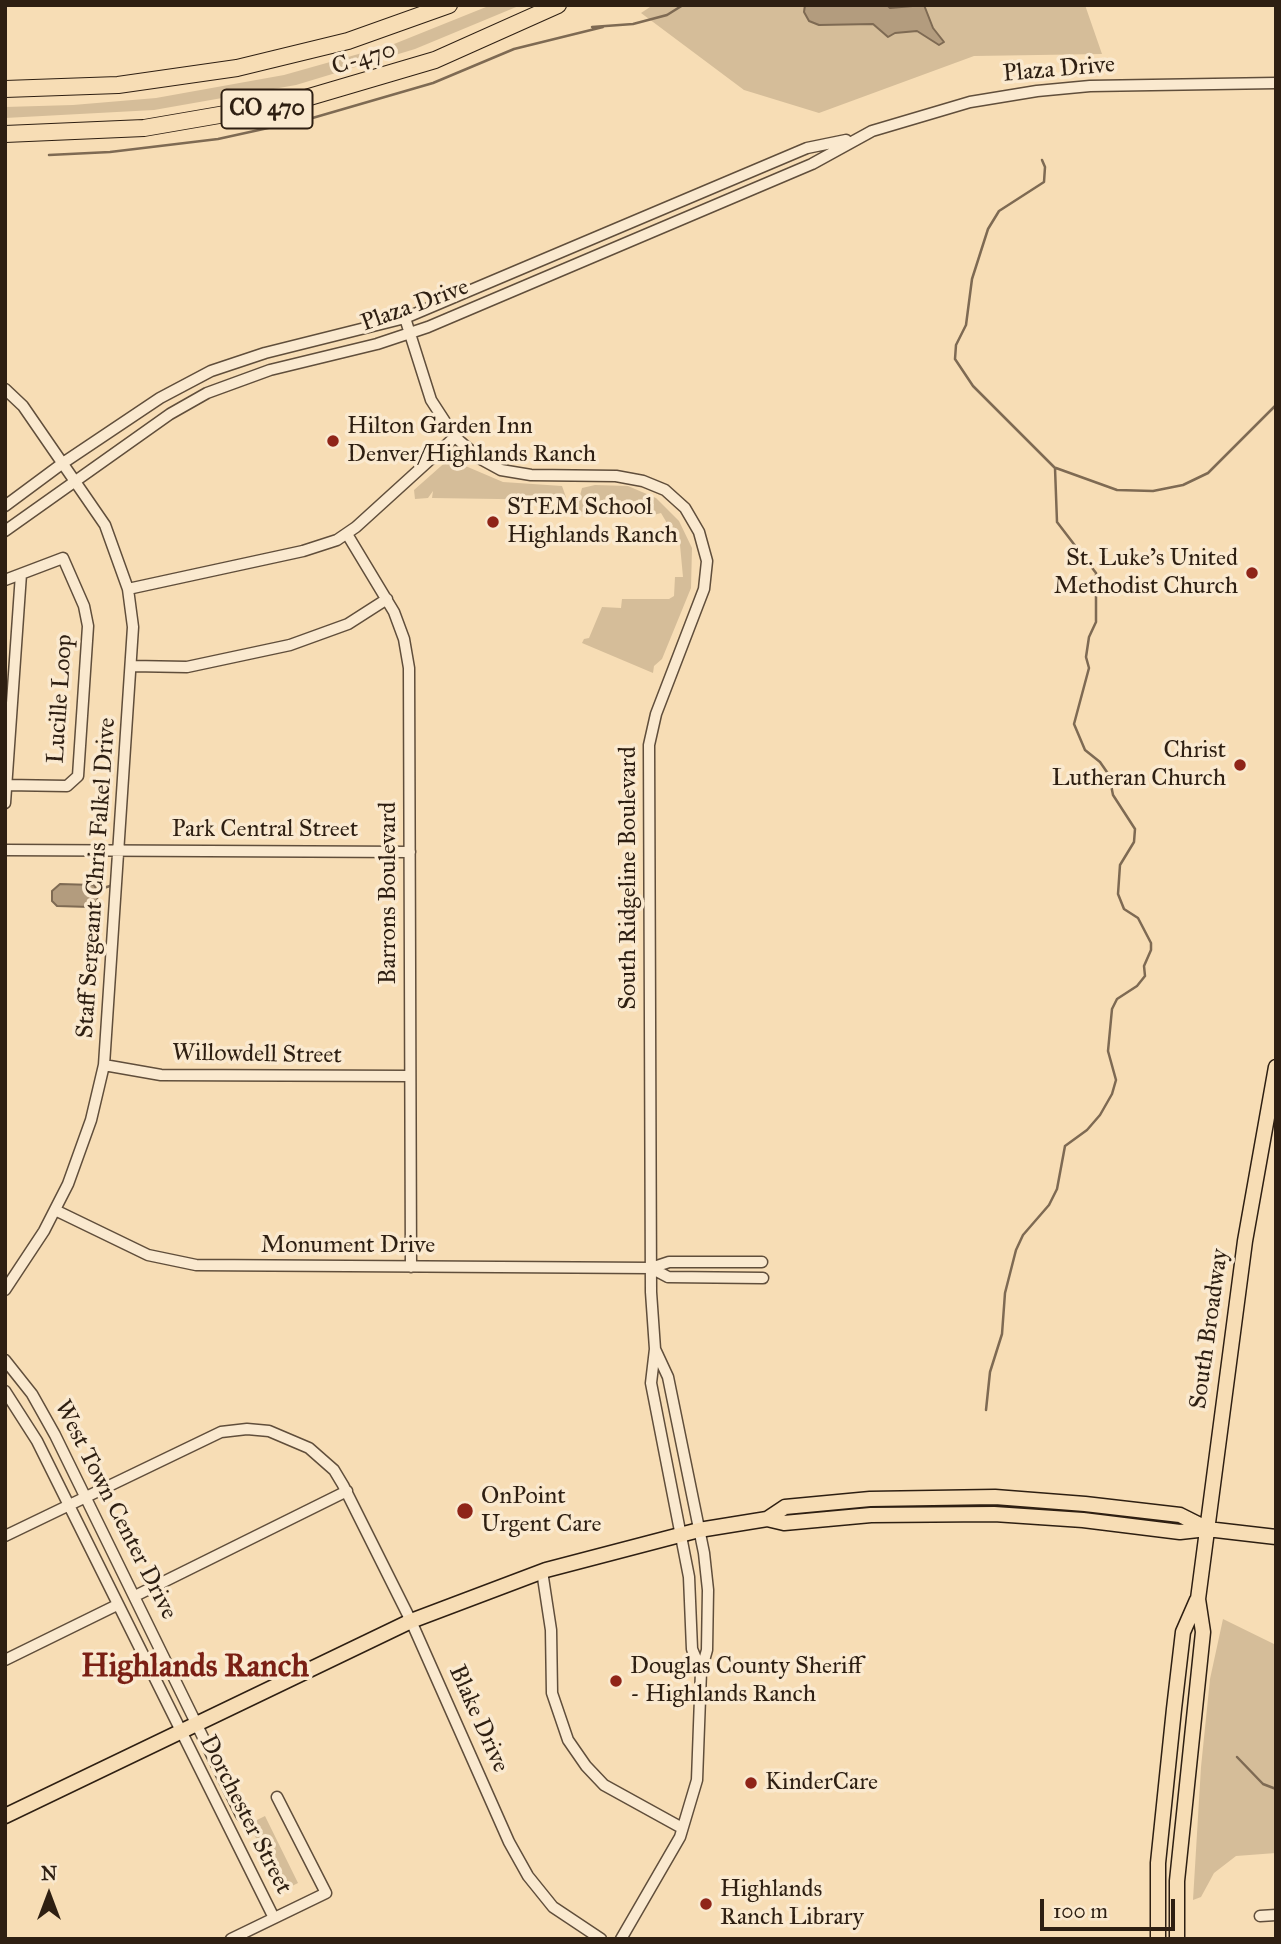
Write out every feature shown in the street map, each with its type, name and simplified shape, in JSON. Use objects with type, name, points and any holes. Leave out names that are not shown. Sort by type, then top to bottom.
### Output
[{"type":"highway","name":"C-470","points":[[5,89],[137,83],[282,58],[361,37],[449,5]]},
{"type":"highway","name":"C-470","points":[[5,134],[144,128],[289,103],[435,60],[558,5]]},
{"type":"highway","points":[[5,81],[115,80],[137,83]]},
{"type":"main road","name":"South Broadway","points":[[1158,1939],[1158,1863],[1184,1632],[1198,1599],[1245,1241],[1276,1067]]},
{"type":"main road","points":[[5,1816],[411,1621],[542,1571],[699,1530],[767,1519],[784,1523],[871,1515],[995,1514],[1083,1520],[1178,1531],[1207,1529],[1276,1537]]},
{"type":"main road","name":"South Broadway","points":[[1177,1939],[1179,1855],[1203,1632],[1198,1599]]},
{"type":"street","name":"Plaza Drive","points":[[5,506],[63,463],[160,398],[211,371],[265,353],[405,318],[807,148],[852,139],[923,114],[1037,91],[1090,86],[1276,83]]},
{"type":"street","name":"Plaza Drive","points":[[5,531],[170,414],[207,393],[270,370],[410,334],[812,164],[852,139]]},
{"type":"street","points":[[654,231],[652,225],[658,218],[710,196],[714,188]]},
{"type":"street","name":"South Ridgeline Boulevard","points":[[405,318],[431,400],[455,437],[479,458],[501,470],[531,475],[616,476],[643,481],[665,490],[685,508],[699,532],[707,561],[704,589],[656,714],[649,745],[651,1268],[655,1349],[650,1382],[682,1534],[689,1577],[692,1649],[701,1671]]},
{"type":"street","name":"Staff Sergeant Chris Falkel Drive","points":[[5,389],[23,406],[76,479],[110,534],[128,589],[133,621],[104,1065],[89,1128],[55,1210],[5,1290]]},
{"type":"street","points":[[128,589],[303,551],[347,534],[455,437]]},
{"type":"street","name":"Barrons Boulevard","points":[[347,534],[387,599],[404,639],[409,668],[411,1267]]},
{"type":"street","name":"Lucille Loop","points":[[5,580],[63,558],[84,606],[88,626],[78,776],[67,786],[6,785]]},
{"type":"street","name":"Lucille Loop","points":[[5,803],[21,574]]},
{"type":"street","points":[[132,666],[187,667],[290,645],[344,626],[387,599]]},
{"type":"street","points":[[5,620],[18,620]]},
{"type":"street","name":"Park Central Street","points":[[5,850],[410,852]]},
{"type":"street","name":"Willowdell Street","points":[[104,1065],[161,1075],[410,1076]]},
{"type":"street","name":"Monument Drive","points":[[55,1210],[142,1252],[183,1264],[223,1267],[651,1268],[669,1262],[762,1262]]},
{"type":"street","name":"Monument Drive","points":[[651,1268],[668,1277],[763,1278]]},
{"type":"street","name":"South Ridgeline Boulevard","points":[[655,1349],[668,1377],[699,1530],[708,1590],[707,1650],[701,1671]]},
{"type":"street","name":"West Town Center Drive","points":[[5,1360],[42,1410],[197,1722]]},
{"type":"street","name":"West Town Center Drive","points":[[5,1391],[30,1428],[179,1731]]},
{"type":"street","name":"Blake Drive","points":[[5,1536],[206,1438],[247,1429],[269,1431],[309,1448],[334,1469],[347,1491],[411,1621],[509,1842],[528,1877],[554,1907],[601,1939]]},
{"type":"street","points":[[135,1596],[347,1491]]},
{"type":"street","points":[[542,1571],[547,1599],[552,1693],[558,1717],[572,1748],[604,1785],[682,1828]]},
{"type":"street","points":[[5,1660],[117,1605]]},
{"type":"street","points":[[621,1939],[682,1828],[696,1780],[701,1671]]},
{"type":"street","name":"Dorchester Street","points":[[197,1722],[242,1815]]},
{"type":"street","name":"Dorchester Street","points":[[179,1731],[274,1918],[326,1893],[277,1797]]},
{"type":"street","points":[[1260,1916],[1276,1915]]},
{"type":"street","points":[[231,1939],[274,1918]]},
{"type":"shaded area","points":[[491,5],[521,5],[415,49],[296,85],[154,110],[5,118],[5,107],[156,98],[284,75],[394,44]]},
{"type":"shaded area","points":[[653,5],[1085,5],[1102,54],[974,56],[819,113],[744,90],[641,13]]},
{"type":"shaded area","points":[[805,5],[887,5],[890,8],[924,5],[933,28],[944,42],[939,45],[917,31],[895,33],[888,37],[873,24],[819,25],[809,21],[804,12]]},
{"type":"shaded area","points":[[449,459],[503,482],[562,486],[566,497],[564,500],[432,498],[433,491],[428,498],[415,499],[414,490]]},
{"type":"shaded area","points":[[595,485],[628,486],[656,498],[679,521],[692,548],[691,588],[662,659],[654,666],[653,673],[582,643],[589,638],[602,607],[621,608],[622,599],[669,599],[674,596],[675,577],[683,577],[680,545],[661,513],[650,516],[640,513],[640,508],[592,508],[590,514],[575,515],[582,488]]},
{"type":"shaded area","points":[[60,884],[94,885],[98,892],[97,901],[90,907],[57,906],[52,901],[52,891]]},
{"type":"shaded area","points":[[1223,1619],[1276,1645],[1276,1853],[1236,1856],[1214,1873],[1201,1897],[1193,1900],[1201,1767],[1210,1679]]},
{"type":"shaded area","points":[[265,1816],[298,1883],[282,1891],[249,1824]]},
{"type":"waterway","points":[[592,27],[633,24],[667,15],[683,5]]},
{"type":"waterway","points":[[49,155],[110,152],[218,139],[309,119],[433,83],[514,49],[603,27]]},
{"type":"waterway","points":[[986,1410],[990,1372],[1002,1334],[1005,1293],[1016,1250],[1023,1235],[1049,1205],[1057,1189],[1065,1146],[1087,1130],[1100,1115],[1112,1094],[1116,1080],[1108,1051],[1112,1009],[1117,999],[1137,986],[1145,976],[1144,966],[1151,950],[1151,943],[1138,918],[1124,909],[1118,894],[1120,865],[1134,842],[1135,829],[1113,795],[1109,775],[1100,762],[1085,750],[1074,724],[1089,668],[1086,657],[1089,637],[1096,622],[1096,573],[1057,522],[1055,468],[973,386],[955,359],[956,345],[966,325],[972,279],[988,229],[999,211],[1044,182],[1045,167],[1042,160]]},
{"type":"waterway","points":[[1056,468],[1117,490],[1153,491],[1183,485],[1208,473],[1276,405]]},
{"type":"waterway","points":[[97,890],[110,886]]},
{"type":"waterway","points":[[1237,1757],[1263,1784],[1276,1789]]},
{"type":"place","name":"Hilton Garden Inn Denver/Highlands Ranch","points":[[333,441]]},
{"type":"place","name":"STEM School Highlands Ranch","points":[[493,522]]},
{"type":"place","name":"St. Luke's United Methodist Church","points":[[1252,573]]},
{"type":"place","name":"Christ Lutheran Church","points":[[1240,765]]},
{"type":"place","name":"OnPoint Urgent Care","points":[[465,1511]]},
{"type":"place","name":"Douglas County Sheriff - Highlands Ranch","points":[[616,1681]]},
{"type":"place","name":"KinderCare","points":[[751,1783]]},
{"type":"place","name":"Highlands Ranch Library","points":[[706,1904]]},
{"type":"district","name":"Highlands Ranch","points":[[195,1668]]}]
